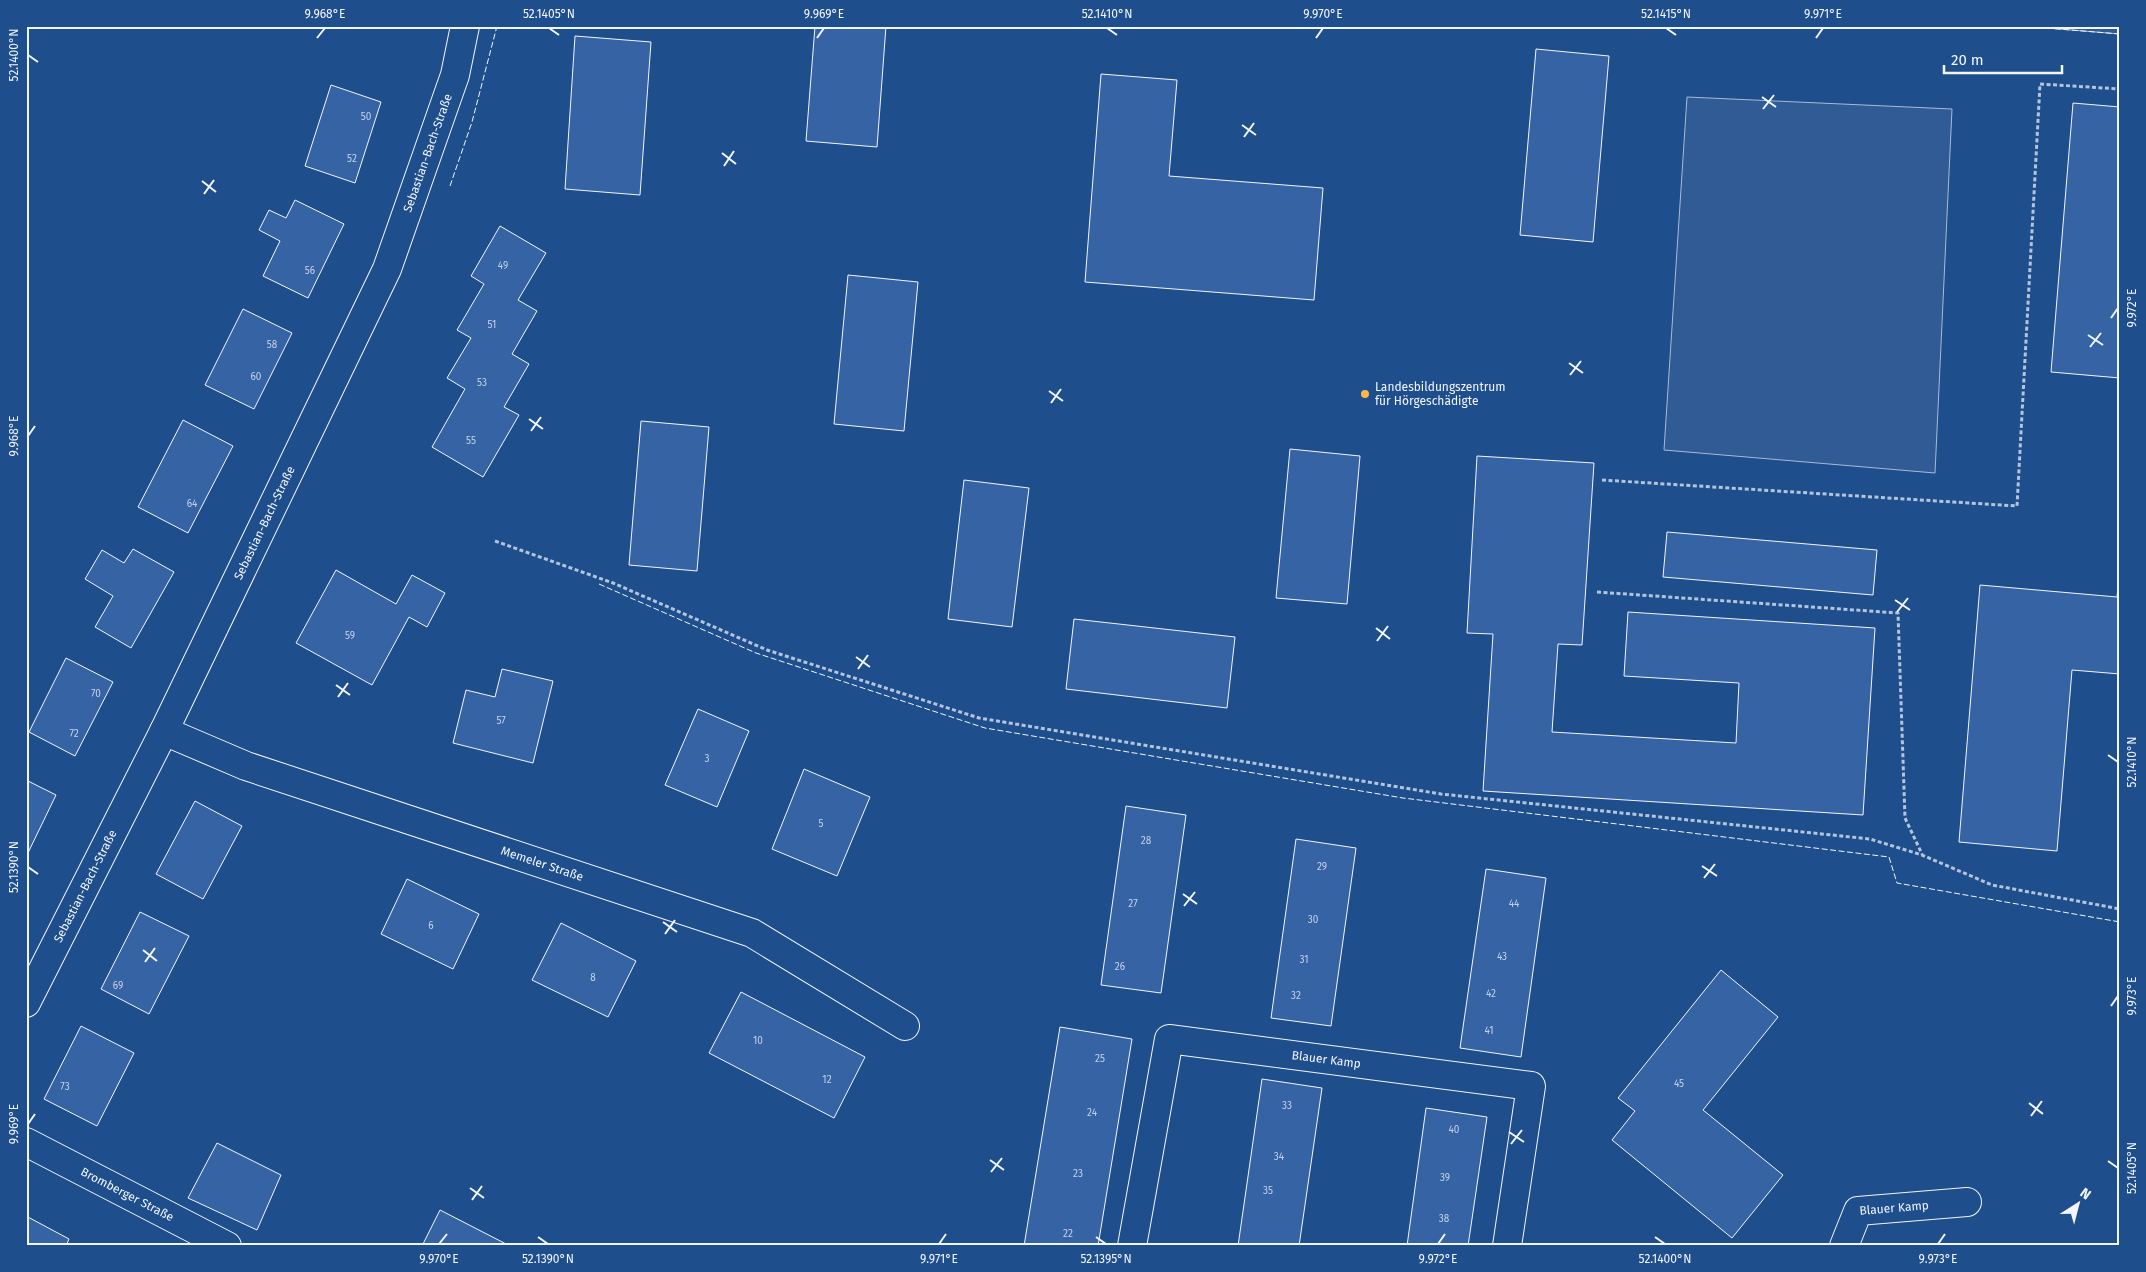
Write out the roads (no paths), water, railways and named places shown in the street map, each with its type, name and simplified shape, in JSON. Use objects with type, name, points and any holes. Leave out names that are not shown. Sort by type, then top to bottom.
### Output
[{"type":"street","name":"Sebastian-Bach-Straße","points":[[26,1003],[164,731],[387,269],[455,75],[465,26]]},
{"type":"street","name":"Memeler Straße","points":[[164,731],[246,766],[752,933],[906,1026]]},
{"type":"street","name":"Blauer Kamp","points":[[1132,1246],[1169,1039],[1531,1086],[1507,1246]]},
{"type":"street","name":"Bromberger Straße","points":[[26,1142],[227,1246]]},
{"type":"street","name":"Blauer Kamp","points":[[1844,1246],[1858,1211],[1967,1202]]},
{"type":"place","name":"Landesbildungszentrum für Hörgeschädigte","points":[[1365,394]]}]
